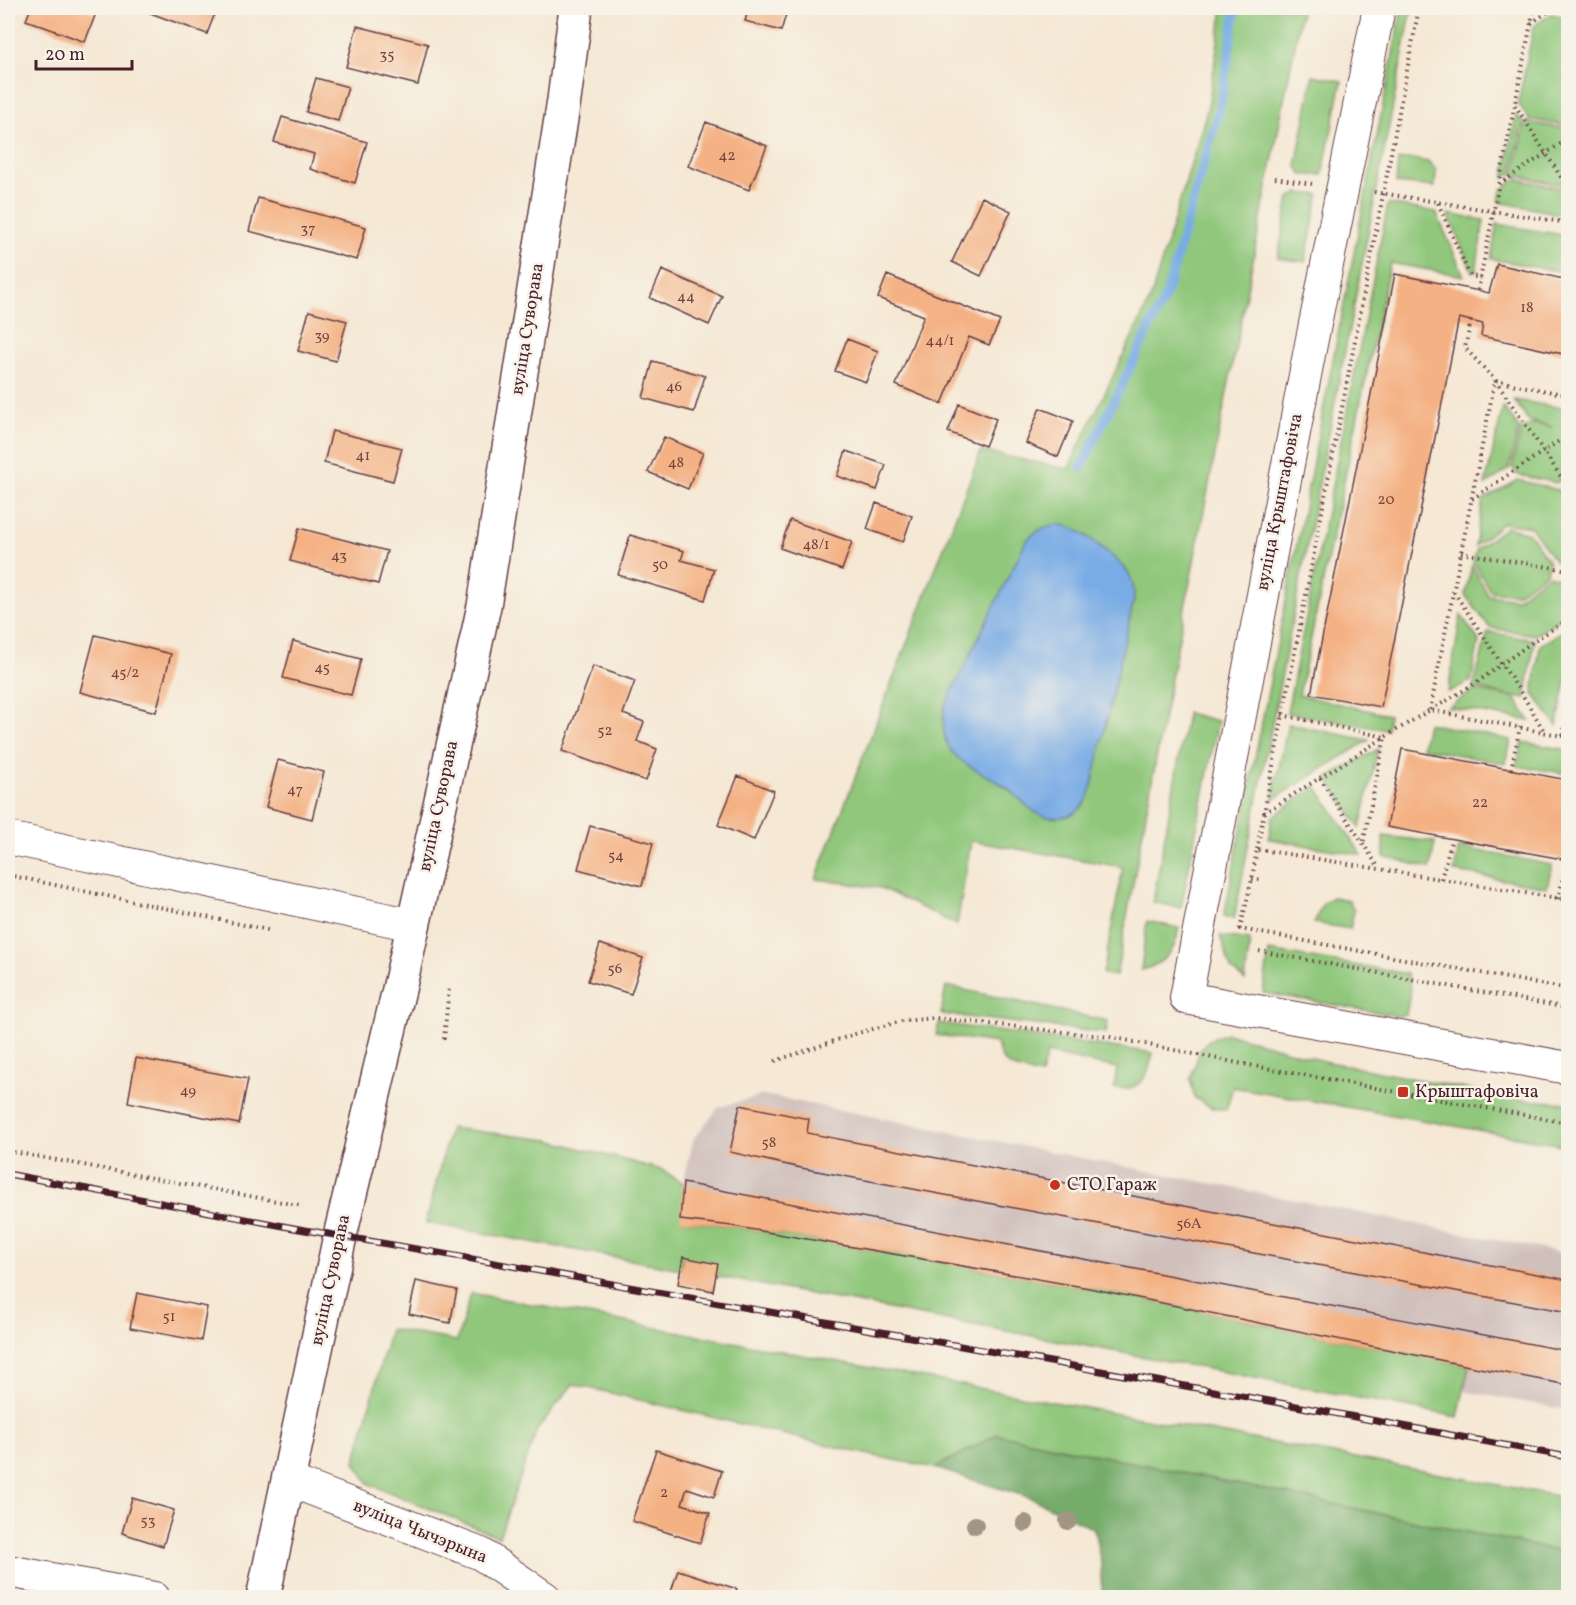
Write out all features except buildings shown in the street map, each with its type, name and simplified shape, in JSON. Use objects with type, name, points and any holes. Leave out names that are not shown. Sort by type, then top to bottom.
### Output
[{"type":"main road","name":"вуліца Суворава","points":[[263,1598],[340,1236],[399,993],[484,606],[562,111],[576,8]]},
{"type":"street","name":"вуліца Крыштафовіча","points":[[1379,8],[1308,355],[1186,998],[1569,1068]]},
{"type":"street","points":[[8,837],[413,925]]},
{"type":"street","name":"вуліца Чычэрына","points":[[288,1480],[481,1554],[545,1598]]},
{"type":"street","points":[[8,1571],[154,1598]]},
{"type":"path","points":[[1419,8],[1252,879],[1240,929],[1569,989]]},
{"type":"path","points":[[1478,290],[1534,8]]},
{"type":"path","points":[[1531,23],[1554,8]]},
{"type":"path","points":[[1515,105],[1569,188]]},
{"type":"path","points":[[1499,184],[1569,139]]},
{"type":"path","points":[[1275,178],[1569,223]]},
{"type":"path","points":[[1438,202],[1470,276],[1481,278]]},
{"type":"path","points":[[1471,321],[1466,348],[1496,380],[1569,487]]},
{"type":"path","points":[[1496,380],[1569,395]]},
{"type":"path","points":[[1430,710],[1496,380]]},
{"type":"path","points":[[1472,499],[1569,435]]},
{"type":"path","points":[[1461,553],[1569,570]]},
{"type":"path","points":[[1454,592],[1544,732]]},
{"type":"path","points":[[1263,814],[1385,736],[1476,683],[1535,640],[1569,620]]},
{"type":"path","points":[[1563,736],[1569,706]]},
{"type":"path","points":[[1430,710],[1569,737]]},
{"type":"path","points":[[1282,715],[1385,736]]},
{"type":"path","points":[[1511,770],[1520,727]]},
{"type":"path","points":[[1363,844],[1385,736]]},
{"type":"path","points":[[1320,778],[1379,869]]},
{"type":"path","points":[[1441,879],[1452,838]]},
{"type":"path","points":[[1257,849],[1569,900]]},
{"type":"path","points":[[1558,899],[1567,860]]},
{"type":"path","points":[[8,875],[271,930]]},
{"type":"path","points":[[1252,879],[1262,880]]},
{"type":"path","points":[[1259,951],[1569,1008]]},
{"type":"path","points":[[444,1040],[449,988]]},
{"type":"path","points":[[775,1061],[902,1021],[935,1018],[1110,1037],[1238,1063],[1569,1123]]},
{"type":"path","points":[[8,1150],[303,1206]]},
{"type":"shaded area","points":[[764,1095],[1568,1254],[1568,1410],[1463,1391],[1469,1366],[680,1220],[683,1183],[694,1138],[719,1107]]},
{"type":"green space","points":[[1223,8],[1302,8],[1169,689],[1116,976],[1103,974],[1123,867],[971,841],[957,925],[881,888],[816,879],[981,451],[1068,469],[1150,300],[1208,107]]},
{"type":"green space","points":[[1402,8],[1412,8],[1234,919],[1224,916]]},
{"type":"green space","points":[[1551,14],[1568,17],[1568,126],[1529,119],[1518,103],[1534,26]]},
{"type":"green space","points":[[1313,75],[1342,81],[1322,175],[1303,175],[1296,166]]},
{"type":"green space","points":[[1516,115],[1523,122],[1511,173],[1504,178]]},
{"type":"green space","points":[[1526,122],[1568,129],[1567,186],[1513,175]]},
{"type":"green space","points":[[1413,159],[1428,162],[1436,170],[1435,187],[1396,183],[1398,160]]},
{"type":"green space","points":[[1517,179],[1564,189],[1568,196],[1568,213],[1565,215],[1499,202],[1501,190]]},
{"type":"green space","points":[[1299,193],[1319,195],[1305,262],[1278,258],[1289,198]]},
{"type":"green space","points":[[1388,204],[1436,212],[1464,276],[1390,263],[1299,695],[1389,715],[1387,730],[1287,713]]},
{"type":"green space","points":[[1448,214],[1484,220],[1476,271],[1472,271]]},
{"type":"green space","points":[[1497,224],[1568,236],[1568,273],[1491,259]]},
{"type":"green space","points":[[1514,400],[1568,409],[1567,459],[1564,471],[1557,483],[1518,475],[1512,467],[1521,429],[1533,424],[1553,427],[1529,421]]},
{"type":"green space","points":[[1503,407],[1519,428],[1509,469],[1485,485]]},
{"type":"green space","points":[[1518,480],[1558,490],[1568,504],[1568,563],[1555,561],[1531,527],[1503,523],[1475,546],[1483,500]]},
{"type":"green space","points":[[1506,527],[1529,533],[1549,562],[1546,573],[1516,594],[1490,591],[1473,561],[1477,549]]},
{"type":"green space","points":[[1472,565],[1488,595],[1516,599],[1548,575],[1568,580],[1568,614],[1535,635],[1490,628],[1465,595]]},
{"type":"green space","points":[[1461,615],[1479,641],[1471,681],[1448,692]]},
{"type":"green space","points":[[1568,628],[1568,671],[1557,726],[1533,694],[1540,645]]},
{"type":"green space","points":[[1488,632],[1535,640],[1525,699],[1514,697],[1530,721],[1448,707],[1474,690],[1513,697],[1473,687]]},
{"type":"green space","points":[[1187,713],[1218,721],[1181,908],[1153,902]]},
{"type":"green space","points":[[1427,723],[1511,740],[1506,764],[1422,748]]},
{"type":"green space","points":[[1288,724],[1369,740],[1272,800]]},
{"type":"green space","points":[[1523,742],[1568,750],[1568,774],[1516,766]]},
{"type":"green space","points":[[1378,749],[1360,828],[1327,778]]},
{"type":"green space","points":[[1316,786],[1362,855],[1269,839],[1272,817]]},
{"type":"green space","points":[[1383,836],[1435,842],[1430,868],[1384,857]]},
{"type":"green space","points":[[1459,847],[1552,865],[1547,887],[1454,872]]},
{"type":"green space","points":[[1332,897],[1349,900],[1354,910],[1350,929],[1314,923],[1322,905]]},
{"type":"green space","points":[[1147,921],[1179,928],[1174,946],[1167,956],[1155,965],[1141,970]]},
{"type":"green space","points":[[1220,936],[1250,940],[1245,981],[1231,969]]},
{"type":"green space","points":[[1269,951],[1407,974],[1411,988],[1406,1014],[1399,1016],[1263,993]]},
{"type":"green space","points":[[946,986],[1108,1021],[1106,1033],[941,1014]]},
{"type":"green space","points":[[939,1023],[1153,1053],[1149,1069],[1140,1083],[1130,1088],[1114,1088],[1117,1068],[1047,1053],[1041,1075],[1025,1071],[1014,1068],[1004,1061],[997,1043],[936,1035]]},
{"type":"green space","points":[[1227,1033],[1323,1061],[1523,1100],[1568,1103],[1568,1146],[1233,1087],[1226,1110],[1212,1108],[1195,1098],[1190,1079],[1201,1048],[1209,1040]]},
{"type":"green space","points":[[450,1128],[549,1140],[662,1170],[683,1183],[681,1220],[732,1226],[1089,1288],[1469,1366],[1458,1417],[715,1276],[683,1257],[680,1269],[426,1223]]},
{"type":"green space","points":[[471,1293],[1568,1498],[1568,1553],[997,1434],[935,1468],[870,1455],[573,1384],[537,1430],[499,1537],[369,1484],[355,1462],[390,1329],[457,1341]]},
{"type":"green space","points":[[997,1434],[1568,1553],[1568,1597],[1103,1597],[1101,1564],[1094,1529],[1031,1498],[935,1468]]},
{"type":"water","points":[[1058,524],[1068,526],[1083,534],[1120,563],[1131,579],[1134,600],[1091,790],[1080,809],[1068,816],[1053,818],[1038,814],[1008,789],[958,758],[950,749],[945,738],[943,724],[945,706],[1026,541],[1040,530]]},
{"type":"waterway","points":[[1081,468],[1166,295],[1221,103],[1236,8]]},
{"type":"railway","points":[[8,1174],[299,1229],[1275,1402],[1568,1457]]},
{"type":"place","name":"Крыштафовіча","points":[[1403,1092]]},
{"type":"place","name":"СТО Гараж","points":[[1055,1185]]}]
